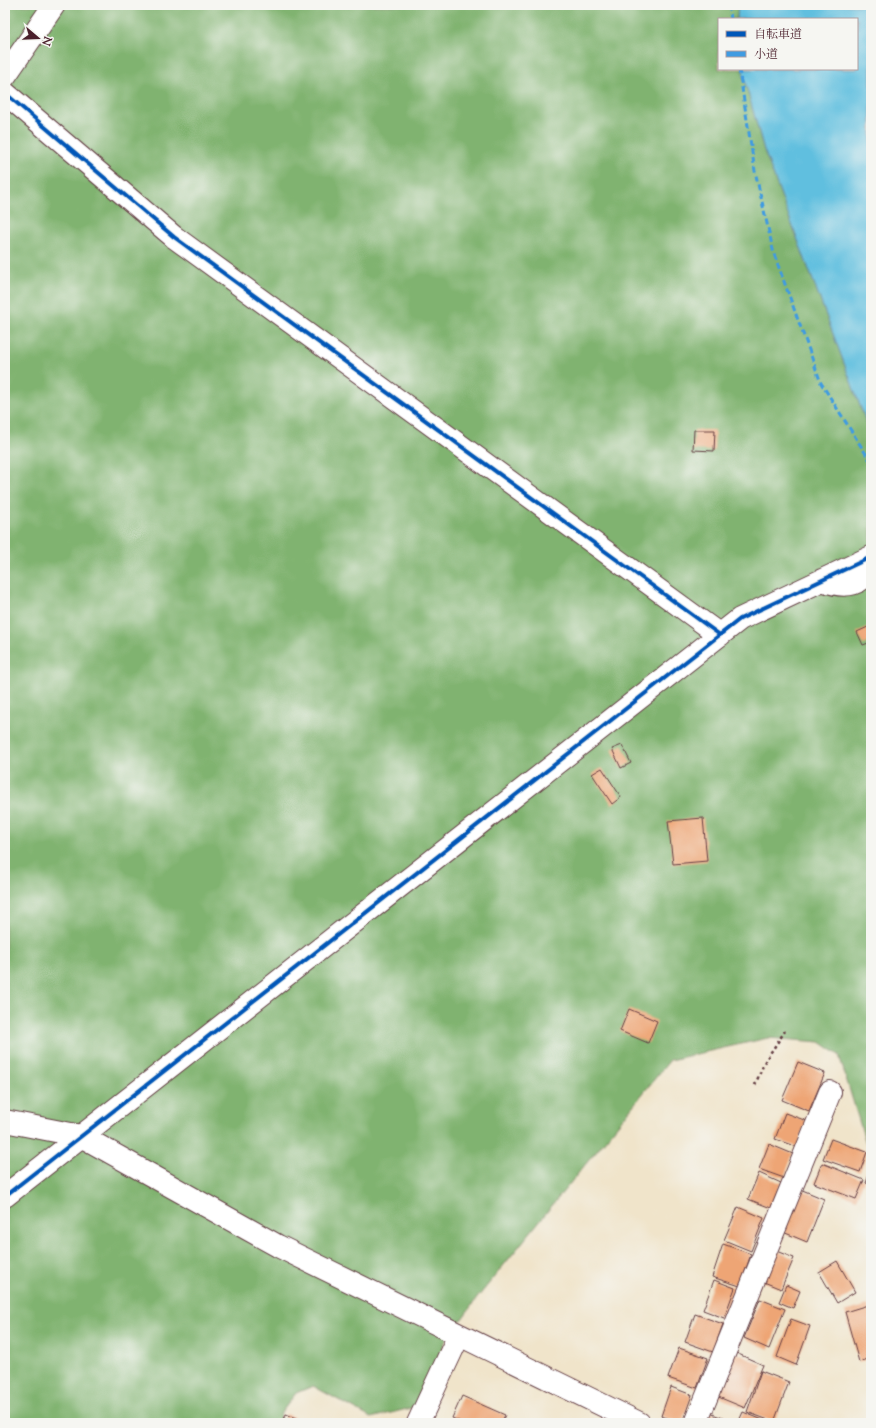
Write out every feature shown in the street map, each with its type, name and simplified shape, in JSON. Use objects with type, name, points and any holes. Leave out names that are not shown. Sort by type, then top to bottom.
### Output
[{"type":"street","points":[[5,76],[54,5]]},
{"type":"street","points":[[5,93],[174,237],[720,635]]},
{"type":"street","points":[[5,1196],[740,619],[871,557]]},
{"type":"street","points":[[822,580],[834,584],[847,585],[863,579],[871,569]]},
{"type":"street","points":[[696,1423],[830,1092]]},
{"type":"street","points":[[5,1121],[81,1136],[278,1246],[639,1423]]},
{"type":"street","points":[[418,1423],[459,1335]]},
{"type":"path","points":[[755,1085],[764,1061],[785,1031]]},
{"type":"green space","points":[[5,5],[738,5],[737,18],[718,18],[718,70],[743,70],[764,150],[871,435],[871,1160],[839,1055],[820,1042],[768,1038],[670,1060],[478,1297],[445,1342],[419,1406],[371,1418],[313,1386],[296,1393],[281,1413],[278,1423],[5,1423]]},
{"type":"water","points":[[738,5],[871,5],[871,435],[764,150],[743,70],[858,70],[858,18],[737,18]]},
{"type":"building","points":[[694,430],[715,430],[714,451],[693,450]]},
{"type":"building","points":[[870,626],[871,642],[863,645],[857,632]]},
{"type":"building","points":[[622,745],[631,763],[621,768],[612,749]]},
{"type":"building","points":[[602,768],[621,797],[612,804],[592,774]]},
{"type":"building","points":[[703,818],[707,861],[673,864],[668,821]]},
{"type":"building","points":[[629,1009],[657,1021],[648,1043],[620,1031]]},
{"type":"building","points":[[798,1062],[825,1073],[809,1111],[782,1100]]},
{"type":"building","points":[[785,1113],[807,1121],[797,1147],[775,1139]]},
{"type":"building","points":[[831,1139],[867,1152],[860,1172],[823,1159]]},
{"type":"building","points":[[769,1144],[793,1154],[784,1178],[759,1169]]},
{"type":"building","points":[[822,1163],[864,1180],[856,1199],[814,1183]]},
{"type":"building","points":[[871,1169],[871,1185],[866,1183]]},
{"type":"building","points":[[759,1173],[781,1183],[771,1208],[748,1199]]},
{"type":"building","points":[[800,1189],[824,1199],[807,1242],[783,1232]]},
{"type":"building","points":[[738,1207],[764,1218],[751,1251],[724,1240]]},
{"type":"building","points":[[723,1244],[751,1254],[740,1286],[712,1277]]},
{"type":"building","points":[[771,1249],[794,1258],[781,1289],[759,1280]]},
{"type":"building","points":[[837,1261],[855,1292],[837,1303],[819,1272]]},
{"type":"building","points":[[714,1280],[735,1288],[724,1318],[703,1310]]},
{"type":"building","points":[[786,1285],[800,1291],[793,1308],[779,1302]]},
{"type":"building","points":[[760,1299],[785,1309],[769,1349],[744,1338]]},
{"type":"building","points":[[868,1305],[871,1314],[871,1358],[859,1362],[845,1312]]},
{"type":"building","points":[[695,1314],[723,1324],[713,1352],[685,1342]]},
{"type":"building","points":[[791,1319],[810,1326],[796,1365],[777,1357]]},
{"type":"building","points":[[679,1348],[708,1358],[697,1388],[668,1378]]},
{"type":"building","points":[[734,1352],[763,1365],[745,1408],[716,1396]]},
{"type":"building","points":[[761,1371],[789,1382],[774,1422],[747,1412]]},
{"type":"building","points":[[671,1387],[692,1395],[682,1423],[661,1416]]},
{"type":"building","points":[[462,1396],[505,1415],[501,1423],[463,1423],[452,1418]]},
{"type":"building","points":[[707,1412],[734,1422],[734,1423],[703,1423]]},
{"type":"building","points":[[743,1412],[770,1423],[738,1423]]},
{"type":"building","points":[[286,1414],[308,1423],[283,1423]]},
{"type":"marked path","points":[[729,5],[731,18]]},
{"type":"marked path","points":[[739,70],[755,171],[774,254],[821,383],[871,462]]},
{"type":"cycle path","points":[[5,93],[174,237],[720,635]]},
{"type":"cycle path","points":[[5,1196],[740,619],[871,557]]}]
